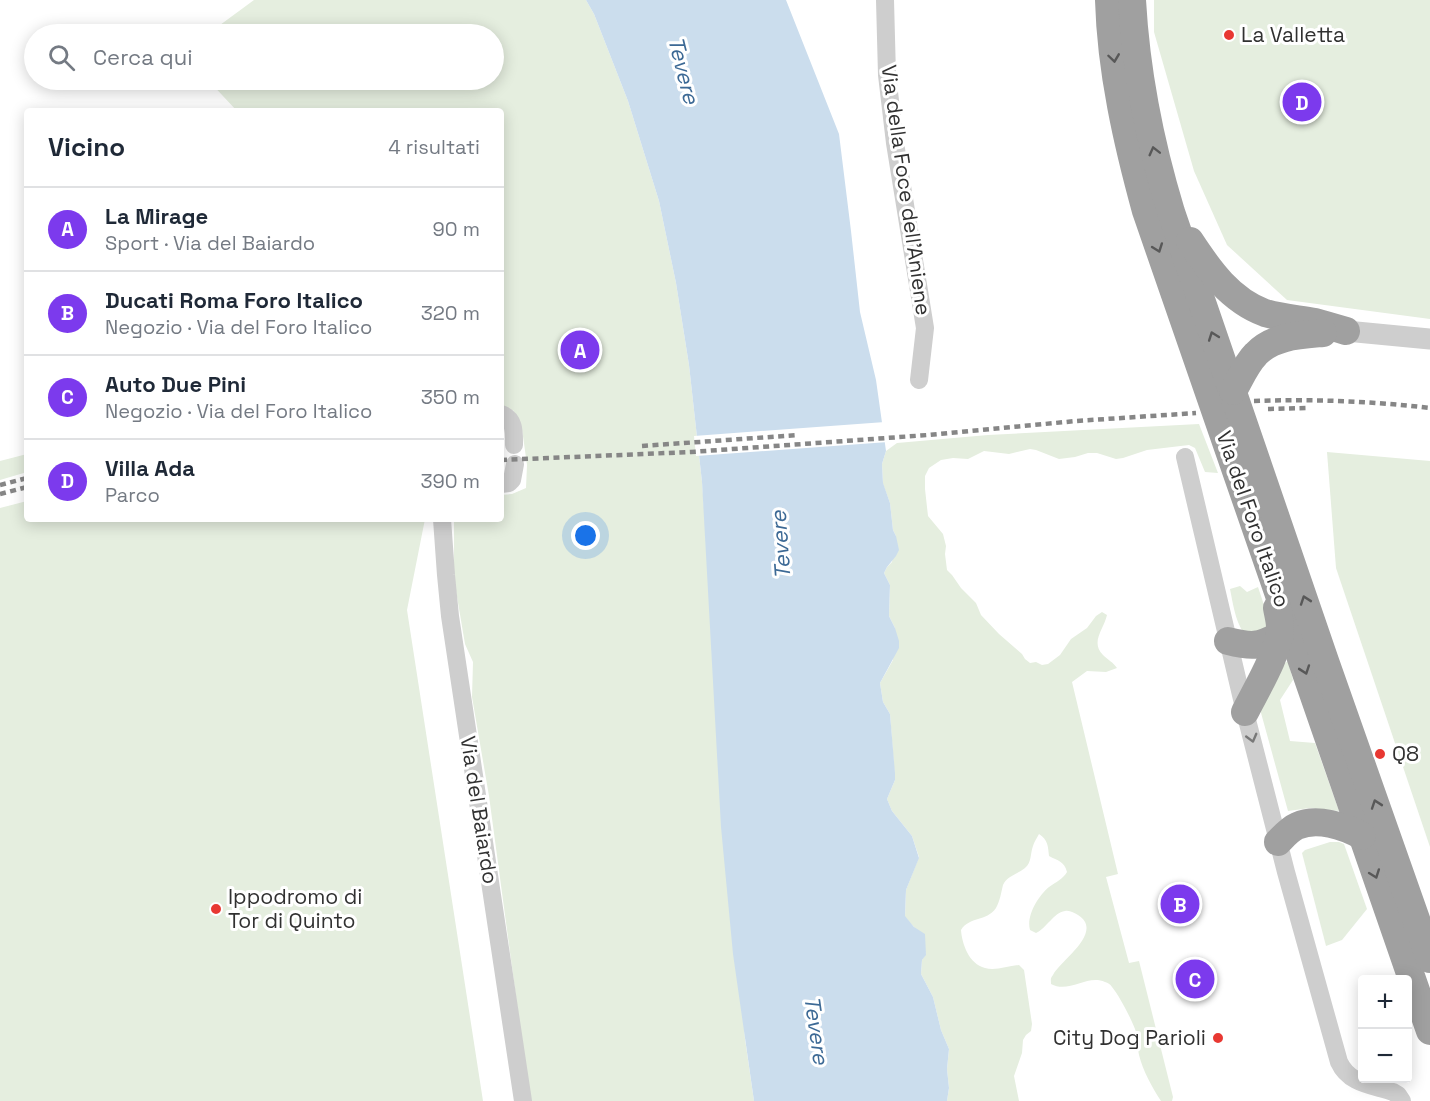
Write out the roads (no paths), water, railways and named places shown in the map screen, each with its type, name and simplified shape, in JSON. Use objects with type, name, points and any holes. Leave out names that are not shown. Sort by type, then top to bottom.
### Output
[{"type":"highway","name":"Via del Foro Italico","points":[[1108,0],[1120,100],[1127,138],[1146,211],[1430,1031]]},
{"type":"highway","name":"Via del Foro Italico","points":[[1132,0],[1135,42],[1144,104],[1171,212],[1430,958]]},
{"type":"highway","points":[[1171,212],[1207,266],[1239,299],[1272,315],[1314,322],[1346,331]]},
{"type":"highway","points":[[1233,391],[1251,360],[1267,346],[1292,336],[1346,331]]},
{"type":"highway","points":[[1245,712],[1280,635],[1280,624],[1268,580],[1267,558]]},
{"type":"highway","points":[[1228,641],[1249,646],[1267,642],[1280,635]]},
{"type":"highway","points":[[1278,842],[1294,828],[1309,823],[1340,826],[1362,836]]},
{"type":"street","name":"Via della Foce dell'Aniene","points":[[885,0],[887,75],[895,143],[925,328],[919,380]]},
{"type":"street","points":[[1346,331],[1430,339]]},
{"type":"street","points":[[504,415],[512,422],[514,445]]},
{"type":"street","points":[[1185,458],[1278,842],[1341,1066],[1347,1076],[1352,1079],[1393,1092],[1402,1101]]},
{"type":"street","points":[[504,483],[511,482],[515,464]]},
{"type":"street","name":"Via del Baiardo","points":[[442,522],[450,616],[523,1101]]},
{"type":"water","name":"Tevere","points":[[586,0],[786,0],[839,134],[860,312],[876,380],[886,451],[882,464],[883,483],[890,503],[893,530],[899,550],[884,573],[890,585],[889,616],[899,641],[899,648],[880,683],[883,702],[890,714],[895,773],[895,780],[887,799],[892,811],[912,836],[919,858],[906,890],[905,916],[914,927],[925,934],[926,955],[922,960],[921,974],[933,997],[941,1030],[949,1049],[947,1101],[754,1101],[733,954],[721,827],[702,482],[689,365],[676,283],[659,201],[628,101],[594,14]]},
{"type":"railway","points":[[1254,401],[1342,401],[1430,408]]},
{"type":"railway","points":[[1268,409],[1310,408]]},
{"type":"railway","points":[[504,460],[691,452],[1196,413]]},
{"type":"railway","points":[[642,446],[798,435]]},
{"type":"railway","points":[[0,485],[24,479]]},
{"type":"railway","points":[[0,494],[24,488]]},
{"type":"place","name":"La Valletta","points":[[1229,35]]},
{"type":"place","name":"Villa Ada","points":[[1302,102]]},
{"type":"place","name":"La Mirage","points":[[580,350]]},
{"type":"place","name":"Q8","points":[[1380,754]]},
{"type":"place","name":"Ducati Roma Foro Italico","points":[[1180,904]]},
{"type":"place","name":"Ippodromo di Tor di Quinto","points":[[216,909]]},
{"type":"place","name":"Auto Due Pini","points":[[1195,979]]},
{"type":"place","name":"City Dog Parioli","points":[[1218,1038]]}]
